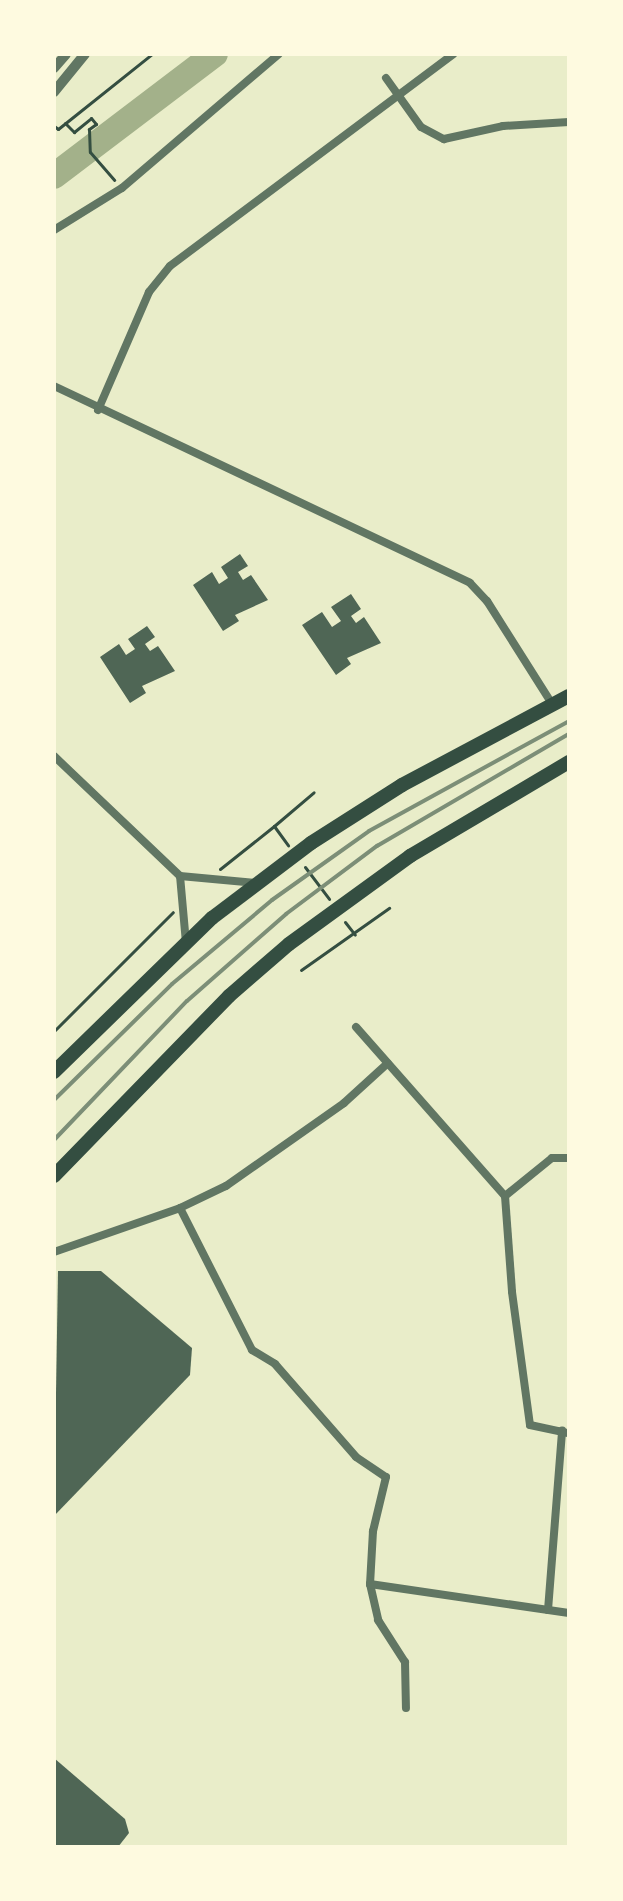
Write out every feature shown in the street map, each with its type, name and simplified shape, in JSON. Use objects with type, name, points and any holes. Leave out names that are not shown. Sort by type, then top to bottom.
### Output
[{"type":"highway","points":[[54,1072],[186,943],[258,883],[402,785],[569,696]]},
{"type":"highway","points":[[54,1176],[229,996],[289,944],[410,856],[569,762]]},
{"type":"street","points":[[54,68],[66,54]]},
{"type":"street","points":[[54,92],[85,54]]},
{"type":"street","points":[[54,230],[122,188],[279,54]]},
{"type":"street","points":[[98,410],[149,292],[170,266],[453,54]]},
{"type":"street","points":[[386,78],[421,127],[444,139],[503,126],[569,122]]},
{"type":"street","points":[[54,386],[98,410],[470,583],[487,601],[552,704]]},
{"type":"street","points":[[54,756],[180,876],[206,882],[258,883]]},
{"type":"street","points":[[180,876],[186,900],[186,943]]},
{"type":"street","points":[[356,1027],[505,1196],[512,1292],[530,1425],[565,1432],[548,1610]]},
{"type":"street","points":[[54,1252],[180,1208],[226,1186],[344,1103],[388,1063]]},
{"type":"street","points":[[505,1196],[552,1158],[569,1158]]},
{"type":"street","points":[[180,1208],[252,1350],[261,1360],[275,1364],[356,1457],[386,1477],[373,1531],[370,1584],[378,1620],[405,1662],[406,1708]]},
{"type":"street","points":[[370,1584],[569,1613]]},
{"type":"path","points":[[56,128],[152,54]]},
{"type":"path","points":[[65,123],[74,132],[91,118],[96,124],[89,129],[90,152],[122,188]]},
{"type":"path","points":[[274,826],[314,792]]},
{"type":"path","points":[[206,882],[229,861]]},
{"type":"path","points":[[54,1031],[186,900]]},
{"type":"path","points":[[301,970],[389,908]]},
{"type":"building","points":[[240,554],[248,566],[238,572],[243,580],[251,575],[268,600],[235,615],[239,621],[223,631],[193,585],[212,572],[219,584],[228,578],[221,567]]},
{"type":"building","points":[[351,594],[361,609],[351,616],[356,623],[364,617],[381,643],[347,658],[351,664],[336,675],[302,625],[322,612],[332,627],[341,621],[331,607]]},
{"type":"building","points":[[147,626],[155,637],[145,644],[150,651],[158,646],[175,671],[142,686],[146,693],[130,703],[100,657],[119,644],[126,655],[135,649],[128,639]]},
{"type":"building","points":[[58,1271],[101,1271],[192,1348],[190,1375],[54,1516]]},
{"type":"building","points":[[54,1758],[125,1819],[129,1833],[118,1847],[54,1846]]},
{"type":"waterway","points":[[54,176],[215,54]]},
{"type":"railway","points":[[54,1100],[172,984],[272,900],[369,831],[569,721]]},
{"type":"railway","points":[[54,1140],[187,1001],[286,914],[377,846],[569,734]]}]
